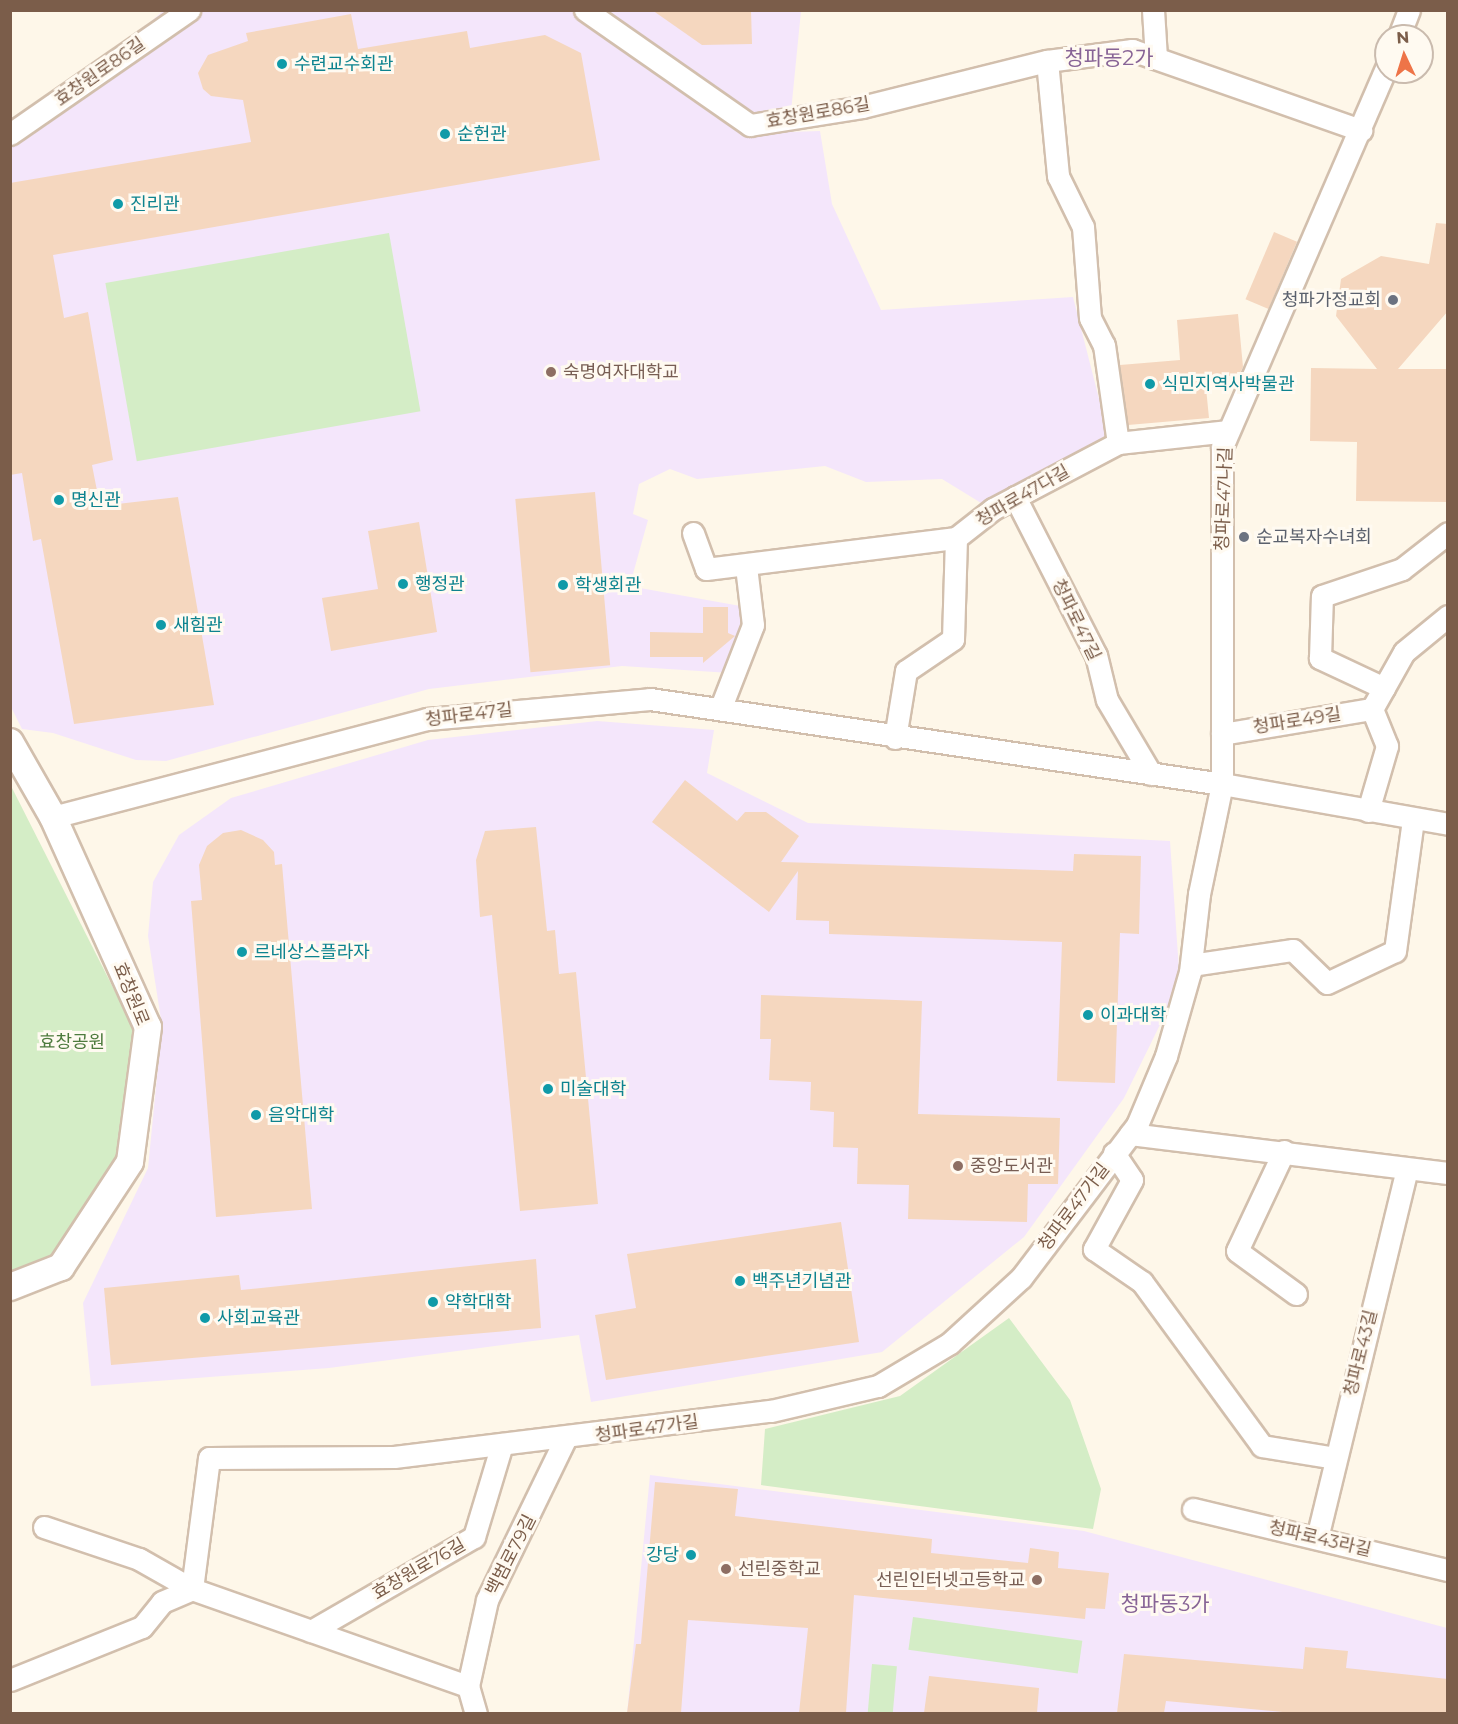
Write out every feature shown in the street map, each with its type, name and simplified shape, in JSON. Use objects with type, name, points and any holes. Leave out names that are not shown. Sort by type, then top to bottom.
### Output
[{"type":"street","name":"효창원로86길","points":[[10,134],[189,10]]},
{"type":"street","name":"효창원로86길","points":[[585,10],[750,125],[862,107],[1047,62],[1132,50],[1361,130]]},
{"type":"street","points":[[1153,10],[1156,58]]},
{"type":"street","points":[[1047,62],[1058,176],[1083,227],[1090,318],[1104,345],[1118,443]]},
{"type":"street","name":"청파로47나길","points":[[1222,784],[1222,447],[1380,84]]},
{"type":"street","name":"청파로47다길","points":[[693,532],[706,569],[746,566],[956,538],[1015,497],[1118,443],[1228,431]]},
{"type":"street","name":"청파로47길","points":[[1015,497],[1096,655],[1107,700],[1151,774]]},
{"type":"street","points":[[1384,688],[1320,658],[1322,596],[1402,569],[1448,533]]},
{"type":"street","points":[[895,738],[906,671],[953,639],[956,538]]},
{"type":"street","points":[[721,707],[753,625],[746,566]]},
{"type":"street","points":[[1368,811],[1387,746],[1372,710],[1404,652],[1448,616]]},
{"type":"street","name":"청파로47길","points":[[53,818],[428,719],[650,699],[721,707],[895,738],[1222,784],[1448,824]]},
{"type":"street","name":"청파로49길","points":[[1222,734],[1372,710]]},
{"type":"street","name":"효창원로","points":[[10,742],[53,818],[148,1028],[130,1162],[61,1267],[10,1287]]},
{"type":"street","name":"청파로47가길","points":[[192,1589],[209,1458],[394,1457],[771,1411],[878,1386],[950,1343],[1020,1278],[1130,1134],[1166,1056],[1191,964],[1199,894],[1222,784]]},
{"type":"street","points":[[1191,964],[1293,950],[1328,983],[1395,951],[1413,819]]},
{"type":"street","points":[[1130,1134],[1284,1151],[1448,1173]]},
{"type":"street","points":[[1284,1151],[1237,1251],[1296,1294]]},
{"type":"street","name":"청파로47가길","points":[[1114,1153],[1131,1180],[1094,1250],[1142,1282],[1262,1446],[1335,1458]]},
{"type":"street","name":"청파로43길","points":[[1317,1538],[1407,1169]]},
{"type":"street","name":"백범로79길","points":[[476,1713],[468,1686],[487,1600],[566,1437]]},
{"type":"street","name":"효창원로76길","points":[[311,1631],[474,1538],[501,1444]]},
{"type":"street","name":"청파로43라길","points":[[1193,1509],[1448,1570]]},
{"type":"street","points":[[44,1527],[139,1559],[192,1589],[468,1686]]},
{"type":"street","points":[[10,1680],[142,1627],[162,1602],[192,1589]]},
{"type":"shaded area","name":"숙명여자대학교","points":[[163,11],[801,11],[789,132],[820,131],[832,204],[881,310],[1073,297],[1108,434],[986,506],[942,479],[866,482],[825,466],[697,479],[670,469],[639,484],[633,514],[648,520],[631,581],[640,588],[746,607],[730,673],[622,666],[429,689],[166,761],[136,760],[53,733],[22,729],[11,707],[10,143]]},
{"type":"shaded area","points":[[597,721],[714,730],[707,773],[808,823],[1170,841],[1180,984],[1124,1098],[1024,1237],[882,1352],[591,1402],[579,1335],[329,1368],[91,1386],[83,1303],[148,1168],[162,1026],[148,936],[153,882],[179,835],[231,798],[428,740]]},
{"type":"shaded area","name":"선린인터넷고등학교","points":[[650,1475],[1084,1531],[1447,1628],[1447,1713],[627,1714]]},
{"type":"green space","points":[[389,233],[420,411],[137,461],[105,283]]},
{"type":"green space","name":"효창공원","points":[[10,784],[135,1031],[118,1160],[54,1257],[10,1276]]},
{"type":"green space","points":[[1009,1318],[1070,1400],[1101,1489],[1093,1529],[761,1485],[765,1429],[900,1396]]},
{"type":"green space","points":[[913,1617],[1082,1641],[1078,1673],[908,1650]]},
{"type":"green space","points":[[872,1664],[897,1666],[893,1714],[868,1713]]},
{"type":"building","points":[[652,10],[751,10],[752,44],[702,45]]},
{"type":"building","points":[[351,14],[358,49],[467,31],[470,48],[545,35],[581,53],[600,160],[53,255],[64,318],[88,312],[113,460],[92,465],[100,506],[178,497],[214,705],[74,724],[41,539],[33,541],[22,473],[10,475],[10,183],[251,142],[243,100],[211,96],[203,89],[198,73],[208,55],[248,41],[246,33]]},
{"type":"building","points":[[1436,223],[1448,224],[1448,311],[1398,369],[1448,369],[1448,502],[1356,501],[1357,442],[1310,441],[1311,368],[1377,369],[1336,316],[1341,279],[1381,256],[1429,264]]},
{"type":"building","points":[[1274,232],[1297,242],[1268,309],[1245,299]]},
{"type":"building","points":[[1238,314],[1243,367],[1239,375],[1205,378],[1209,418],[1128,425],[1120,365],[1180,360],[1177,320]]},
{"type":"building","name":"학생회관","points":[[595,492],[610,665],[530,672],[515,499]]},
{"type":"building","name":"행정관","points":[[419,522],[437,632],[331,651],[322,598],[378,589],[368,531]]},
{"type":"building","points":[[703,607],[728,607],[728,633],[735,636],[703,663],[703,657],[650,657],[650,632],[703,633]]},
{"type":"building","name":"이과대학","points":[[685,780],[737,821],[745,812],[766,812],[799,836],[781,862],[1073,871],[1074,854],[1141,856],[1139,934],[1120,933],[1115,1083],[1057,1081],[1062,942],[829,934],[829,921],[796,920],[798,871],[769,912],[652,822]]},
{"type":"building","name":"미술대학","points":[[536,827],[547,931],[555,930],[559,974],[576,972],[598,1204],[520,1211],[492,915],[480,917],[476,860],[485,831]]},
{"type":"building","points":[[241,830],[263,840],[274,852],[275,865],[282,864],[312,1209],[216,1217],[191,901],[202,900],[199,865],[207,846],[223,833]]},
{"type":"building","points":[[761,995],[922,1001],[918,1114],[1060,1118],[1058,1184],[1028,1184],[1027,1222],[908,1219],[909,1185],[857,1184],[858,1148],[833,1147],[834,1112],[810,1110],[811,1082],[769,1080],[771,1039],[760,1039]]},
{"type":"building","name":"백주년기념관","points":[[841,1222],[859,1342],[606,1380],[595,1315],[636,1308],[627,1254]]},
{"type":"building","points":[[536,1259],[541,1328],[111,1365],[104,1288],[239,1275],[241,1290]]},
{"type":"building","points":[[655,1482],[738,1489],[735,1516],[932,1539],[931,1553],[1028,1563],[1030,1548],[1059,1552],[1058,1568],[1109,1573],[1105,1609],[1086,1608],[1085,1619],[854,1595],[846,1713],[799,1713],[808,1628],[688,1620],[681,1713],[627,1713],[636,1644],[641,1644]]},
{"type":"building","points":[[1305,1647],[1348,1651],[1346,1668],[1448,1679],[1448,1713],[1293,1713],[1166,1701],[1164,1713],[1117,1713],[1124,1654],[1303,1669]]},
{"type":"building","points":[[929,1676],[1039,1688],[1037,1713],[924,1713]]},
{"type":"place","name":"수련교수회관","points":[[282,64]]},
{"type":"place","name":"순헌관","points":[[445,134]]},
{"type":"place","name":"진리관","points":[[118,204]]},
{"type":"place","name":"청파가정교회","points":[[1393,300]]},
{"type":"place","name":"숙명여자대학교","points":[[551,372]]},
{"type":"place","name":"식민지역사박물관","points":[[1150,384]]},
{"type":"place","name":"명신관","points":[[59,500]]},
{"type":"place","name":"순교복자수녀회","points":[[1244,537]]},
{"type":"place","name":"행정관","points":[[403,584]]},
{"type":"place","name":"학생회관","points":[[563,585]]},
{"type":"place","name":"새힘관","points":[[161,625]]},
{"type":"place","name":"르네상스플라자","points":[[242,952]]},
{"type":"place","name":"이과대학","points":[[1088,1015]]},
{"type":"place","name":"미술대학","points":[[548,1089]]},
{"type":"place","name":"음악대학","points":[[256,1115]]},
{"type":"place","name":"중앙도서관","points":[[958,1166]]},
{"type":"place","name":"백주년기념관","points":[[740,1281]]},
{"type":"place","name":"약학대학","points":[[433,1302]]},
{"type":"place","name":"사회교육관","points":[[205,1318]]},
{"type":"place","name":"강당","points":[[691,1555]]},
{"type":"place","name":"선린중학교","points":[[726,1569]]},
{"type":"place","name":"선린인터넷고등학교","points":[[1037,1580]]},
{"type":"district","name":"청파동2가","points":[[1109,58]]},
{"type":"district","name":"청파동3가","points":[[1165,1604]]}]
